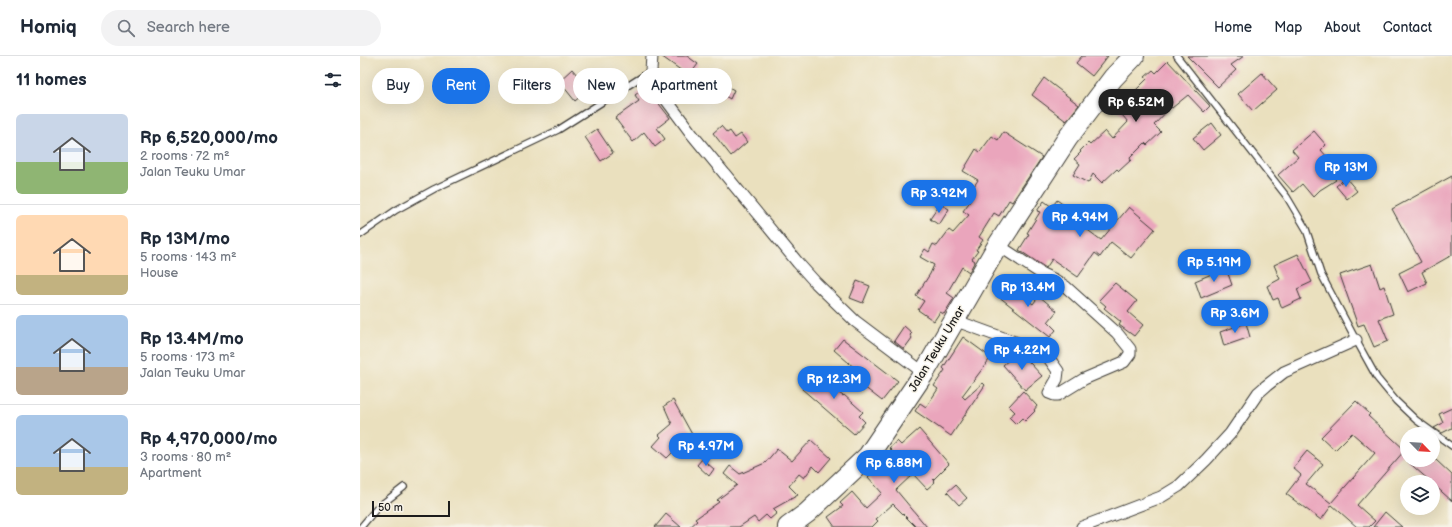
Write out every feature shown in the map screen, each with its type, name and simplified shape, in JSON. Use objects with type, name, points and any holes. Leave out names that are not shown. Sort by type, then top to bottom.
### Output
[{"type":"highway","name":"Jalan Teuku Umar","points":[[788,527],[807,513],[868,456],[924,373],[998,245],[1067,139],[1113,78],[1134,56]]},
{"type":"street","points":[[651,68],[652,56]]},
{"type":"street","points":[[669,104],[691,133],[816,283],[855,321],[924,373]]},
{"type":"street","points":[[954,320],[1027,346],[1048,357],[1058,371],[1057,379],[1049,393],[1054,395],[1058,395],[1084,379],[1124,362],[1128,358],[1130,349],[1122,339],[1076,295],[1055,280],[1042,274],[998,245]]},
{"type":"street","points":[[1082,527],[1161,497],[1179,486],[1230,434],[1258,393],[1266,386],[1284,372],[1356,340]]},
{"type":"lane","points":[[1177,56],[1287,197],[1306,229],[1321,274],[1377,378],[1416,420],[1452,446]]},
{"type":"lane","points":[[360,235],[396,210],[434,189],[558,130],[637,80]]},
{"type":"lane","points":[[361,527],[377,508],[404,487]]},
{"type":"building","points":[[661,56],[687,56],[698,64],[695,68],[678,68]]},
{"type":"building","points":[[1082,56],[1108,56],[1092,76],[1076,63]]},
{"type":"building","points":[[1187,56],[1244,56],[1231,65],[1236,70],[1218,87]]},
{"type":"building","points":[[1168,61],[1210,106],[1204,112],[1188,95],[1172,108],[1171,107],[1154,125],[1161,132],[1147,145],[1145,143],[1130,158],[1131,160],[1119,171],[1117,169],[1102,183],[1093,174],[1088,183],[1073,175],[1080,164],[1074,159],[1081,152],[1080,151],[1088,143],[1090,145],[1105,131],[1112,139],[1128,122],[1117,109],[1147,79],[1145,77],[1153,70],[1156,73]]},
{"type":"building","points":[[572,69],[573,70],[573,98],[565,88],[565,75]]},
{"type":"building","points":[[1262,73],[1277,90],[1253,111],[1238,94]]},
{"type":"building","points":[[1044,78],[1079,105],[1066,121],[1032,95]]},
{"type":"building","points":[[637,102],[637,104],[659,104],[670,118],[657,128],[665,139],[655,147],[644,132],[633,142],[615,118]]},
{"type":"building","points":[[1212,123],[1221,135],[1203,150],[1193,138]]},
{"type":"building","points":[[721,126],[727,133],[730,131],[735,138],[741,134],[747,142],[731,156],[713,133]]},
{"type":"building","points":[[597,129],[613,153],[601,161],[585,137]]},
{"type":"building","points":[[1314,131],[1326,145],[1321,150],[1328,158],[1321,163],[1336,180],[1320,190],[1313,197],[1302,184],[1293,192],[1278,175],[1298,157],[1292,150]]},
{"type":"building","points":[[1003,132],[1042,157],[1012,202],[1009,200],[999,216],[994,213],[979,237],[983,240],[972,259],[975,261],[969,272],[962,267],[947,293],[954,298],[944,314],[940,312],[934,321],[918,310],[924,301],[916,296],[934,265],[920,257],[925,249],[929,252],[933,244],[937,246],[949,230],[953,233],[969,215],[963,211],[971,200],[967,197],[978,180],[963,171],[976,149],[980,152],[992,136],[998,140]]},
{"type":"building","points":[[1452,176],[1452,255],[1422,272],[1427,283],[1408,292],[1399,273],[1421,262],[1392,209]]},
{"type":"building","points":[[1346,178],[1357,191],[1347,199],[1336,186]]},
{"type":"building","points":[[1057,200],[1069,209],[1064,216],[1079,227],[1081,225],[1101,240],[1129,207],[1155,229],[1131,258],[1111,242],[1100,257],[1095,253],[1078,277],[1052,259],[1046,268],[1019,250],[1029,234],[1027,233],[1040,212],[1037,211],[1044,201],[1052,207]]},
{"type":"building","points":[[940,204],[949,209],[939,225],[930,219]]},
{"type":"building","points":[[1298,254],[1312,282],[1297,289],[1301,299],[1282,308],[1278,298],[1273,300],[1267,286],[1280,279],[1274,265]]},
{"type":"building","points":[[1372,264],[1380,288],[1384,286],[1393,314],[1379,319],[1388,341],[1374,347],[1364,324],[1358,326],[1340,275]]},
{"type":"building","points":[[1226,268],[1232,285],[1201,298],[1195,281]]},
{"type":"building","points":[[1002,280],[1033,304],[1039,296],[1057,311],[1048,322],[1056,330],[1050,337],[993,292]]},
{"type":"building","points":[[857,281],[870,286],[863,303],[850,298]]},
{"type":"building","points":[[1115,283],[1137,301],[1128,312],[1143,325],[1134,336],[1119,325],[1121,322],[1104,308],[1106,306],[1099,300]]},
{"type":"building","points":[[1246,323],[1250,337],[1224,346],[1220,332]]},
{"type":"building","points":[[904,326],[912,333],[910,335],[912,338],[904,349],[894,341]]},
{"type":"building","points":[[963,337],[989,356],[989,360],[962,396],[965,399],[983,383],[985,385],[951,436],[915,411],[920,403],[926,407],[938,389],[934,386],[945,370],[943,368]]},
{"type":"building","points":[[843,339],[898,381],[882,401],[859,383],[864,376],[834,350]]},
{"type":"building","points":[[1019,351],[1042,376],[1025,390],[1003,365]]},
{"type":"building","points":[[828,367],[839,376],[830,386],[843,396],[844,395],[863,412],[859,416],[865,422],[854,434],[802,389],[815,373],[819,377]]},
{"type":"building","points":[[1023,391],[1037,406],[1034,410],[1035,411],[1025,421],[1022,418],[1016,424],[1009,417],[1015,412],[1009,406]]},
{"type":"building","points":[[673,400],[694,438],[676,449],[667,458],[653,446],[661,437],[659,435],[672,424],[664,406]]},
{"type":"building","points":[[1356,401],[1370,414],[1368,416],[1400,445],[1400,456],[1357,505],[1375,521],[1369,527],[1357,527],[1332,505],[1321,520],[1286,494],[1301,475],[1293,468],[1307,451],[1323,464],[1306,484],[1331,503],[1375,453],[1352,433],[1335,450],[1321,437]]},
{"type":"building","points":[[1452,408],[1452,428],[1442,433],[1440,432],[1440,427],[1436,427],[1443,423],[1439,414]]},
{"type":"building","points":[[919,429],[949,464],[933,480],[935,482],[927,489],[913,474],[896,490],[927,527],[916,527],[893,504],[876,519],[878,521],[872,527],[835,527],[828,517],[843,506],[840,503],[852,492],[866,508],[882,493],[868,477],[876,469],[881,475],[899,458],[889,448],[897,441],[901,445]]},
{"type":"building","points":[[811,440],[831,458],[819,472],[813,466],[804,478],[799,474],[789,486],[798,495],[773,509],[777,513],[770,519],[766,515],[758,522],[754,517],[739,527],[690,527],[697,521],[695,519],[719,502],[717,500],[737,485],[724,474],[730,466],[740,474],[765,463],[777,449],[792,461]]},
{"type":"building","points":[[702,459],[714,469],[709,476],[697,465]]},
{"type":"building","points":[[1440,464],[1452,475],[1452,501],[1440,490],[1440,475],[1423,475],[1414,467],[1440,467]]},
{"type":"building","points":[[955,485],[967,498],[959,505],[947,492]]},
{"type":"building","points":[[1385,512],[1402,527],[1373,527]]},
{"type":"building","points":[[666,514],[681,527],[655,527]]}]
